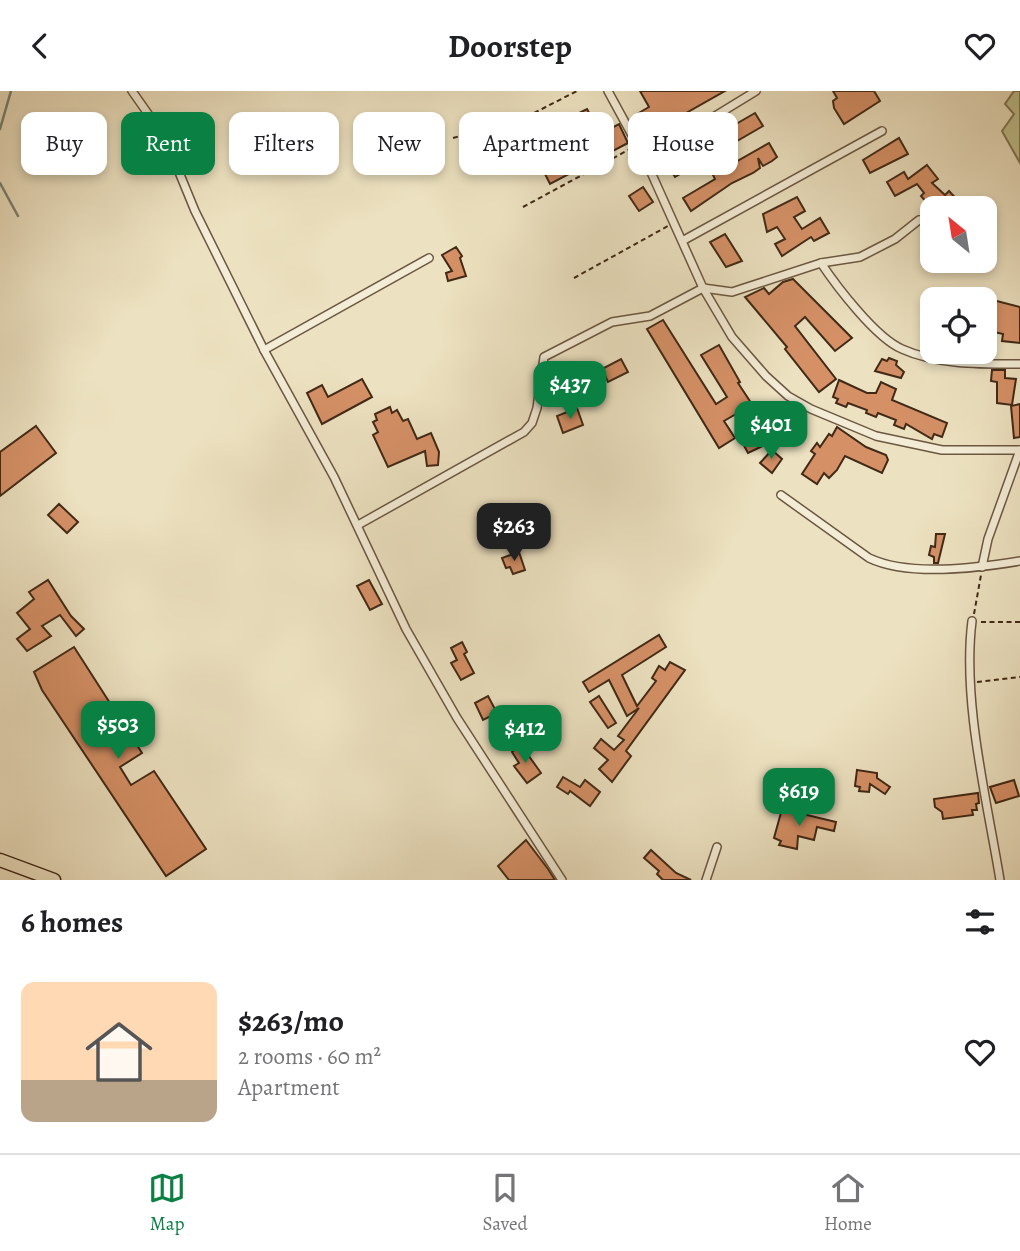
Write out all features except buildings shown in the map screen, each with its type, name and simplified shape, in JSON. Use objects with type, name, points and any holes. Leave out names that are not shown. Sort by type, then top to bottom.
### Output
[{"type":"highway","points":[[0,860],[54,880]]},
{"type":"street","points":[[132,91],[165,138],[195,211],[264,350],[358,525],[406,629],[457,718],[562,880]]},
{"type":"street","points":[[608,91],[628,128]]},
{"type":"street","points":[[722,112],[756,91]]},
{"type":"street","points":[[684,240],[882,131]]},
{"type":"street","points":[[653,175],[704,288],[750,359],[788,396],[811,409],[877,436],[913,445],[942,450],[1020,450],[988,539],[982,567]]},
{"type":"street","points":[[358,525],[524,432],[532,423],[542,380],[542,362],[549,354],[612,322],[649,316],[704,288],[732,292],[764,279],[821,263],[860,257],[878,249],[919,220]]},
{"type":"street","points":[[264,350],[429,258]]},
{"type":"street","points":[[821,263],[841,292],[900,349],[936,358],[983,364],[1020,364]]},
{"type":"street","points":[[781,495],[869,558],[885,566],[919,569],[982,567],[1020,561]]},
{"type":"street","points":[[972,621],[969,645],[972,683],[983,780],[1000,880]]},
{"type":"street","points":[[706,880],[717,847]]},
{"type":"path","points":[[453,138],[528,116],[577,91]]},
{"type":"path","points":[[523,207],[628,151]]},
{"type":"path","points":[[574,278],[675,222]]},
{"type":"path","points":[[982,567],[972,621],[1020,622]]},
{"type":"path","points":[[972,683],[1020,677]]},
{"type":"green space","points":[[1014,91],[1020,91],[1020,163],[1002,131],[1014,114],[1005,104]]},
{"type":"waterway","points":[[0,129],[11,91]]},
{"type":"waterway","points":[[0,183],[18,216]]}]
